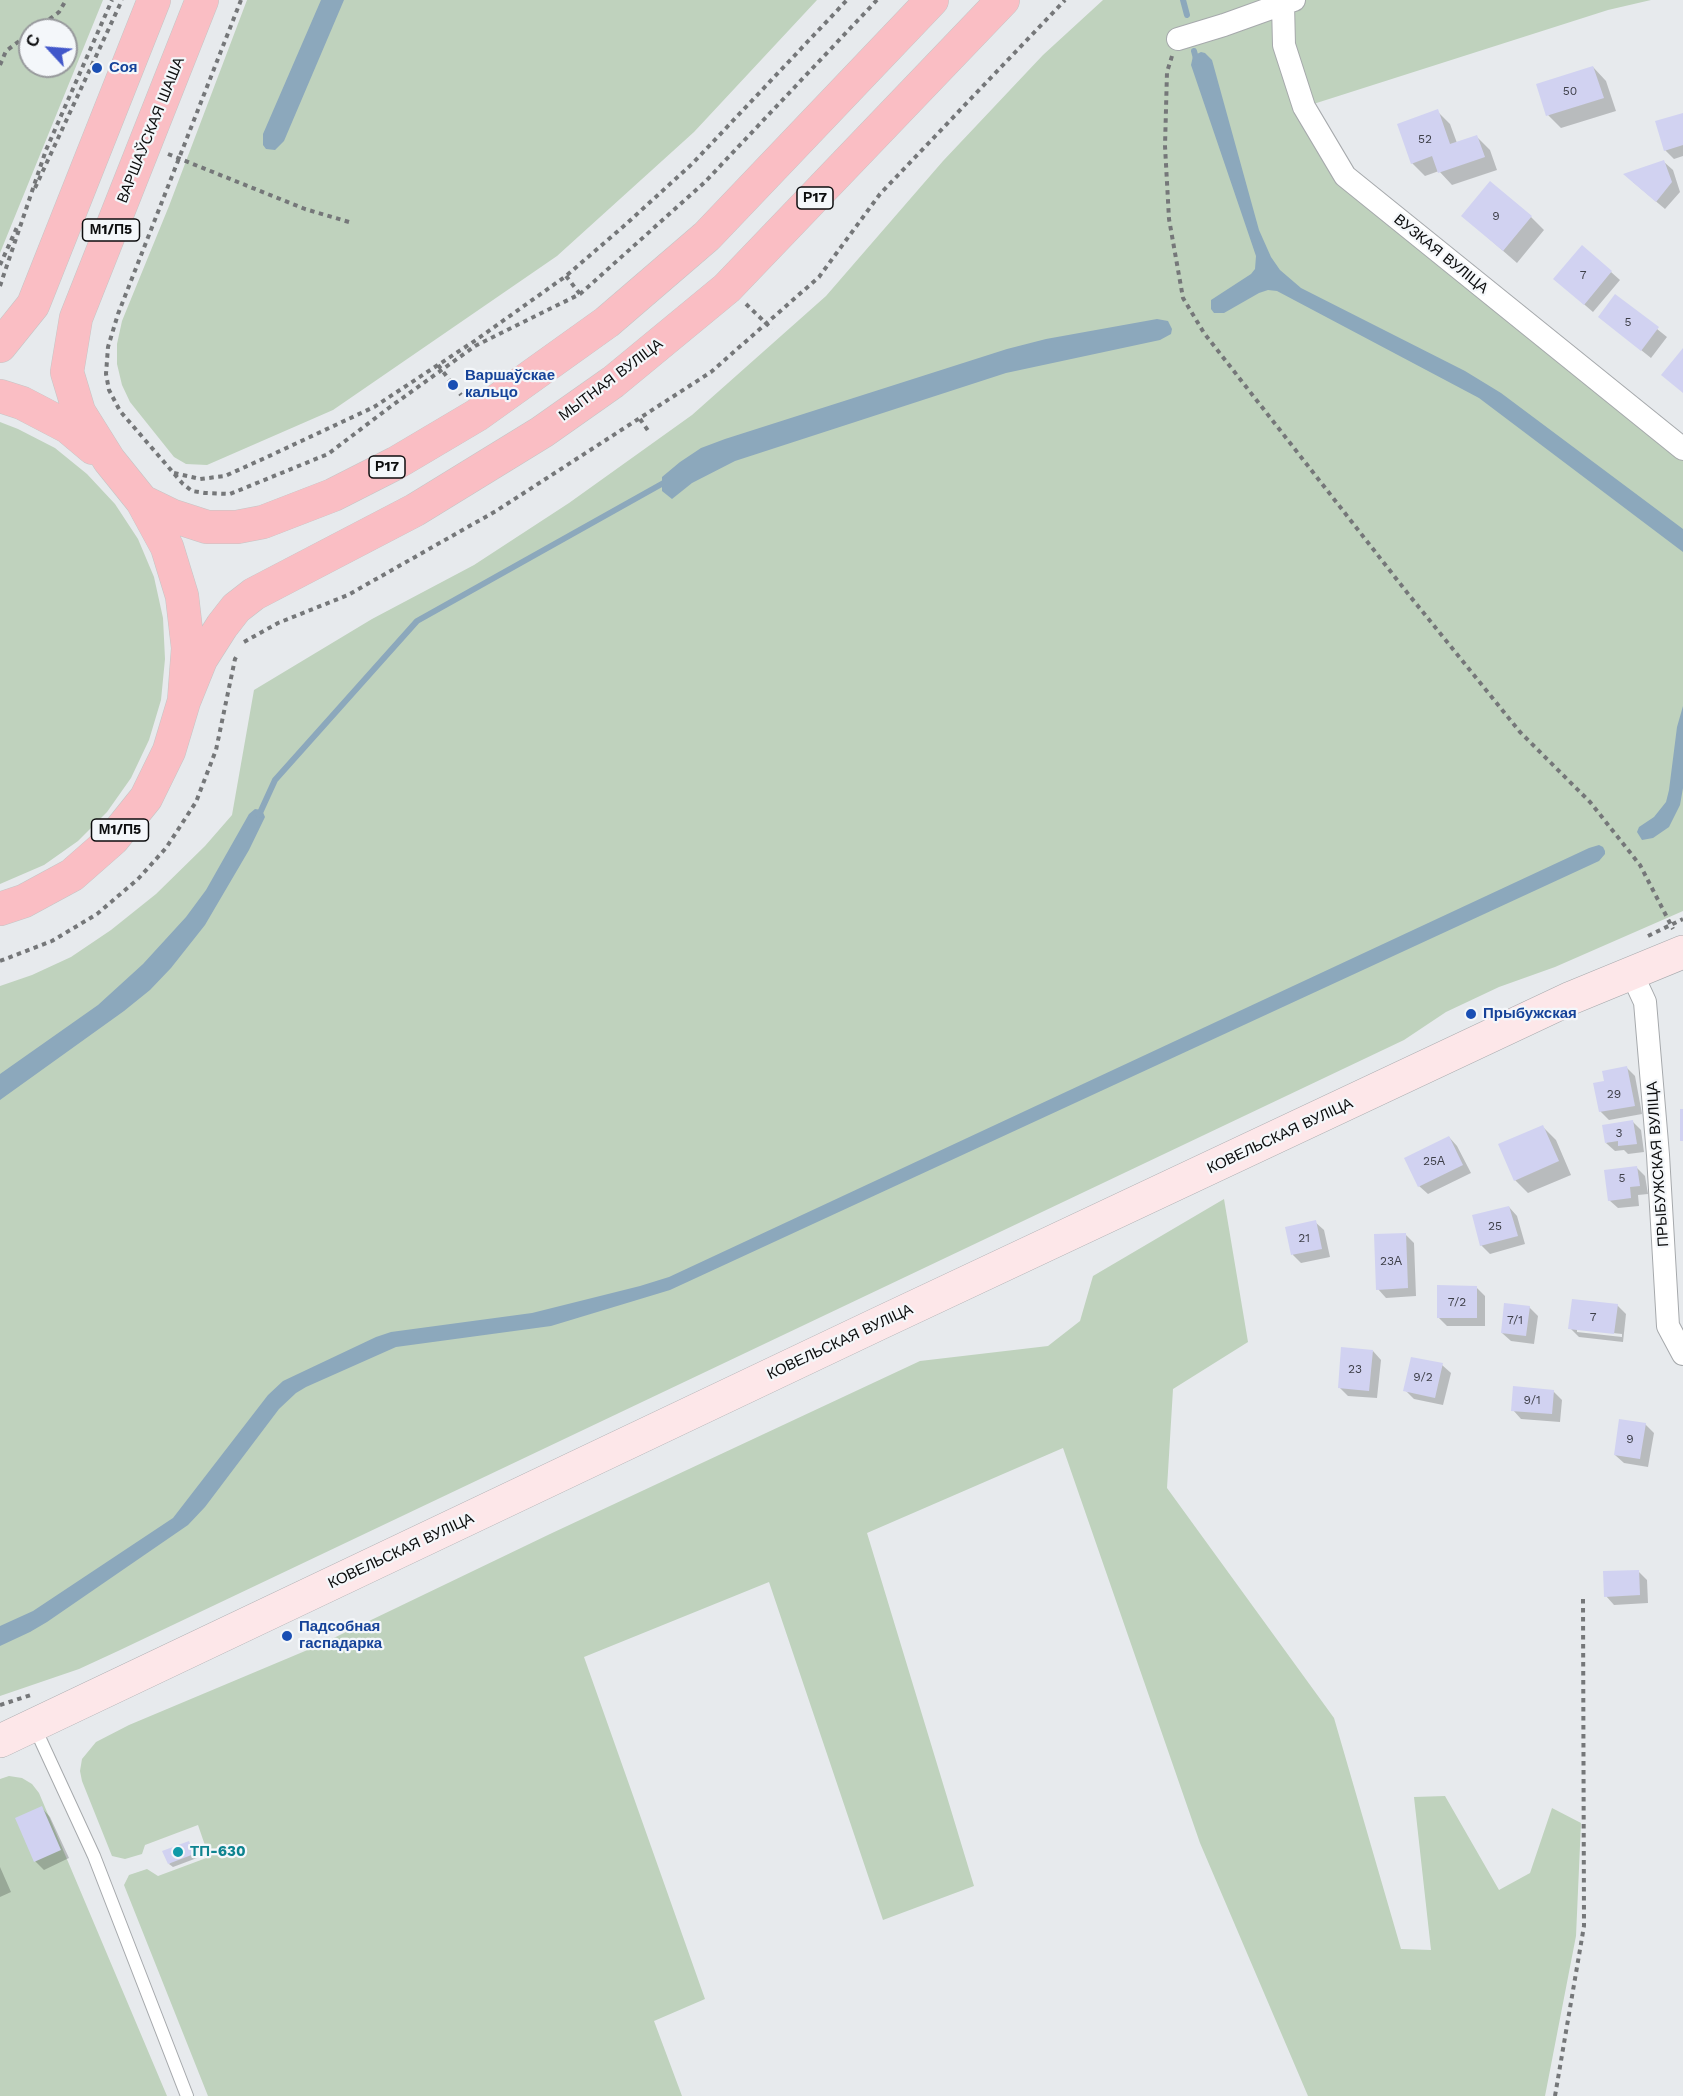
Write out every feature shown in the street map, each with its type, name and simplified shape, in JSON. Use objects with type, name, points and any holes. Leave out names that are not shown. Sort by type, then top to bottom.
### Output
[{"type":"highway","name":"М1/П5","points":[[0,346],[33,305],[154,0]]},
{"type":"highway","name":"ВАРШАЎСКАЯ ШАША","points":[[0,909],[24,901],[72,875],[113,839],[146,798],[169,751],[184,701],[188,648],[182,596],[167,547],[142,501],[109,460],[79,412],[67,372],[76,318],[202,0]]},
{"type":"highway","name":"Р17","points":[[142,501],[173,516],[207,527],[237,527],[263,522],[333,495],[477,415],[606,322],[707,236],[932,0]]},
{"type":"highway","name":"МЫТНАЯ ВУЛІЦА","points":[[184,701],[201,659],[222,626],[236,608],[254,594],[415,510],[542,432],[613,382],[727,288],[1003,0]]},
{"type":"highway","name":"ВАРШАЎСКАЯ ШАША","points":[[0,396],[22,402],[68,427],[109,460]]},
{"type":"main road","name":"КОВЕЛЬСКАЯ ВУЛІЦА","points":[[0,1741],[1571,998],[1682,952]]},
{"type":"street","points":[[1178,39],[1288,2]]},
{"type":"street","name":"ВУЗКАЯ ВУЛІЦА","points":[[1288,2],[1284,45],[1304,107],[1345,176],[1683,449]]},
{"type":"street","name":"ПРЫБУЖСКАЯ ВУЛІЦА","points":[[1632,974],[1645,1002],[1658,1155],[1668,1326],[1683,1353]]},
{"type":"lane","points":[[33,1726],[94,1856],[188,2096]]},
{"type":"path","points":[[51,18],[59,12],[66,0]]},
{"type":"path","points":[[0,286],[46,150],[112,0]]},
{"type":"path","points":[[0,265],[122,0]]},
{"type":"path","points":[[240,0],[118,314],[108,346],[106,374],[109,390],[120,411],[173,473],[192,491],[230,494],[328,454],[475,346],[580,294],[704,183],[877,0]]},
{"type":"path","points":[[173,473],[200,479],[225,476],[374,407],[566,276],[693,163],[847,0]]},
{"type":"path","points":[[1178,39],[1167,72],[1165,147],[1169,219],[1183,298],[1204,333],[1409,595],[1520,732],[1590,802],[1640,865],[1672,924],[1682,952]]},
{"type":"path","points":[[0,65],[6,51],[18,42]]},
{"type":"path","points":[[144,146],[305,209],[349,222]]},
{"type":"path","points":[[566,276],[580,294]]},
{"type":"path","points":[[727,288],[772,329]]},
{"type":"path","points":[[438,365],[477,415]]},
{"type":"path","points":[[640,419],[649,432]]},
{"type":"path","points":[[1555,2096],[1584,1926],[1583,1596]]},
{"type":"green space","points":[[0,0],[103,0],[78,61],[78,18],[18,18],[18,78],[71,78],[0,253]]},
{"type":"green space","points":[[247,0],[817,0],[694,132],[557,256],[333,410],[207,465],[186,464],[174,457],[130,402],[122,385],[117,364],[117,344],[122,321],[169,206]]},
{"type":"green space","points":[[1103,0],[1651,0],[1608,10],[1304,107],[1345,176],[1683,446],[1683,911],[1555,967],[1499,987],[1446,1012],[1404,1040],[118,1651],[79,1669],[0,1696],[0,986],[32,975],[71,957],[111,930],[156,894],[205,846],[232,815],[254,690],[372,619],[474,565],[569,503],[692,415],[826,296],[943,161],[1043,55]]},
{"type":"green space","points":[[0,422],[55,448],[87,474],[115,504],[138,539],[154,577],[163,618],[165,659],[161,700],[149,740],[131,778],[107,812],[78,841],[44,865],[0,884]]},
{"type":"green space","points":[[1224,1199],[1248,1342],[1173,1389],[1167,1488],[1334,1718],[1401,1949],[1431,1950],[1414,1797],[1445,1796],[1499,1890],[1530,1873],[1552,1808],[1581,1823],[1576,1936],[1545,2096],[1308,2096],[1200,1843],[1063,1448],[867,1533],[974,1886],[883,1920],[769,1582],[584,1657],[705,1999],[654,2021],[682,2096],[208,2096],[124,1885],[129,1875],[147,1869],[158,1876],[209,1857],[198,1825],[145,1845],[142,1854],[125,1859],[112,1856],[80,1771],[82,1759],[96,1742],[129,1725],[317,1646],[920,1361],[1048,1346],[1080,1321],[1093,1276]]},
{"type":"green space","points":[[9,1776],[22,1778],[32,1784],[39,1793],[167,2096],[0,2096],[0,1779]]},
{"type":"water","points":[[321,0],[344,0],[284,141],[275,150],[266,149],[263,145],[263,134]]},
{"type":"water","points":[[1201,52],[1212,60],[1259,230],[1271,257],[1280,270],[1301,288],[1465,371],[1501,393],[1683,529],[1683,552],[1479,398],[1277,291],[1268,290],[1259,293],[1224,313],[1214,313],[1211,309],[1211,300],[1251,274],[1255,269],[1256,256],[1191,65],[1193,56]]},
{"type":"water","points":[[1157,319],[1168,321],[1172,329],[1171,334],[1160,340],[1006,373],[735,461],[692,483],[672,499],[662,491],[662,477],[680,462],[701,448],[725,439],[1007,349],[1046,339]]},
{"type":"water","points":[[1683,706],[1683,788],[1680,805],[1669,827],[1653,838],[1642,840],[1637,832],[1639,827],[1654,817],[1666,802],[1677,727]]},
{"type":"water","points":[[255,809],[262,810],[265,817],[249,850],[205,925],[171,968],[150,990],[124,1011],[0,1100],[0,1074],[98,1005],[143,964],[186,917],[206,890],[249,814]]},
{"type":"water","points":[[1599,845],[1603,847],[1605,854],[1599,861],[670,1290],[551,1326],[396,1347],[306,1387],[279,1409],[205,1507],[188,1525],[47,1622],[0,1646],[0,1626],[33,1611],[173,1518],[268,1395],[283,1381],[391,1332],[532,1313],[669,1277]]},
{"type":"building","points":[[1593,66],[1604,98],[1546,116],[1536,84]]},
{"type":"building","points":[[1438,109],[1450,144],[1477,135],[1485,157],[1438,173],[1432,156],[1411,164],[1397,124]]},
{"type":"building","points":[[1683,113],[1683,145],[1664,151],[1655,121]]},
{"type":"building","points":[[1664,160],[1672,182],[1656,202],[1623,174]]},
{"type":"building","points":[[1490,181],[1532,216],[1503,251],[1461,216]]},
{"type":"building","points":[[1582,245],[1612,271],[1584,305],[1553,279]]},
{"type":"building","points":[[1615,294],[1659,327],[1641,351],[1598,317]]},
{"type":"building","points":[[1683,348],[1683,393],[1661,375]]},
{"type":"building","points":[[1627,1066],[1635,1106],[1599,1112],[1593,1083],[1604,1081],[1602,1071]]},
{"type":"building","points":[[1680,1109],[1683,1109],[1683,1141],[1680,1141]]},
{"type":"building","points":[[1633,1120],[1637,1144],[1618,1146],[1618,1141],[1605,1143],[1602,1125]]},
{"type":"building","points":[[1543,1125],[1559,1161],[1514,1181],[1498,1144]]},
{"type":"building","points":[[1449,1136],[1463,1165],[1418,1187],[1404,1158]]},
{"type":"building","points":[[1637,1166],[1640,1186],[1630,1187],[1631,1198],[1608,1201],[1604,1170]]},
{"type":"building","points":[[1509,1206],[1518,1236],[1480,1246],[1472,1215]]},
{"type":"building","points":[[1316,1220],[1322,1249],[1291,1255],[1285,1227]]},
{"type":"building","points":[[1406,1233],[1408,1288],[1376,1290],[1374,1234]]},
{"type":"building","points":[[1437,1285],[1477,1286],[1477,1318],[1437,1318]]},
{"type":"building","points":[[1572,1299],[1618,1304],[1614,1334],[1568,1329]]},
{"type":"building","points":[[1504,1303],[1530,1306],[1526,1336],[1501,1333]]},
{"type":"building","points":[[1341,1347],[1373,1350],[1369,1391],[1338,1388]]},
{"type":"building","points":[[1411,1357],[1443,1363],[1435,1398],[1403,1391]]},
{"type":"building","points":[[1513,1386],[1554,1390],[1552,1414],[1511,1411]]},
{"type":"building","points":[[1619,1419],[1646,1423],[1640,1459],[1614,1455]]},
{"type":"building","points":[[1639,1570],[1640,1595],[1604,1597],[1603,1571]]},
{"type":"building","points":[[42,1806],[61,1850],[34,1862],[15,1818]]},
{"type":"building","name":"ТП-630","points":[[189,1841],[194,1854],[168,1864],[162,1851]]},
{"type":"waterway","points":[[1183,0],[1187,15]]},
{"type":"waterway","points":[[1194,51],[1197,62]]},
{"type":"waterway","points":[[259,815],[275,780],[417,621],[667,481]]},
{"type":"place","name":"Соя","points":[[97,68]]},
{"type":"place","name":"Варшаўскае кальцо","points":[[453,385]]},
{"type":"place","name":"Прыбужская","points":[[1471,1014]]},
{"type":"place","name":"Падсобная гаспадарка","points":[[287,1636]]},
{"type":"place","name":"ТП-630","points":[[178,1852]]}]
